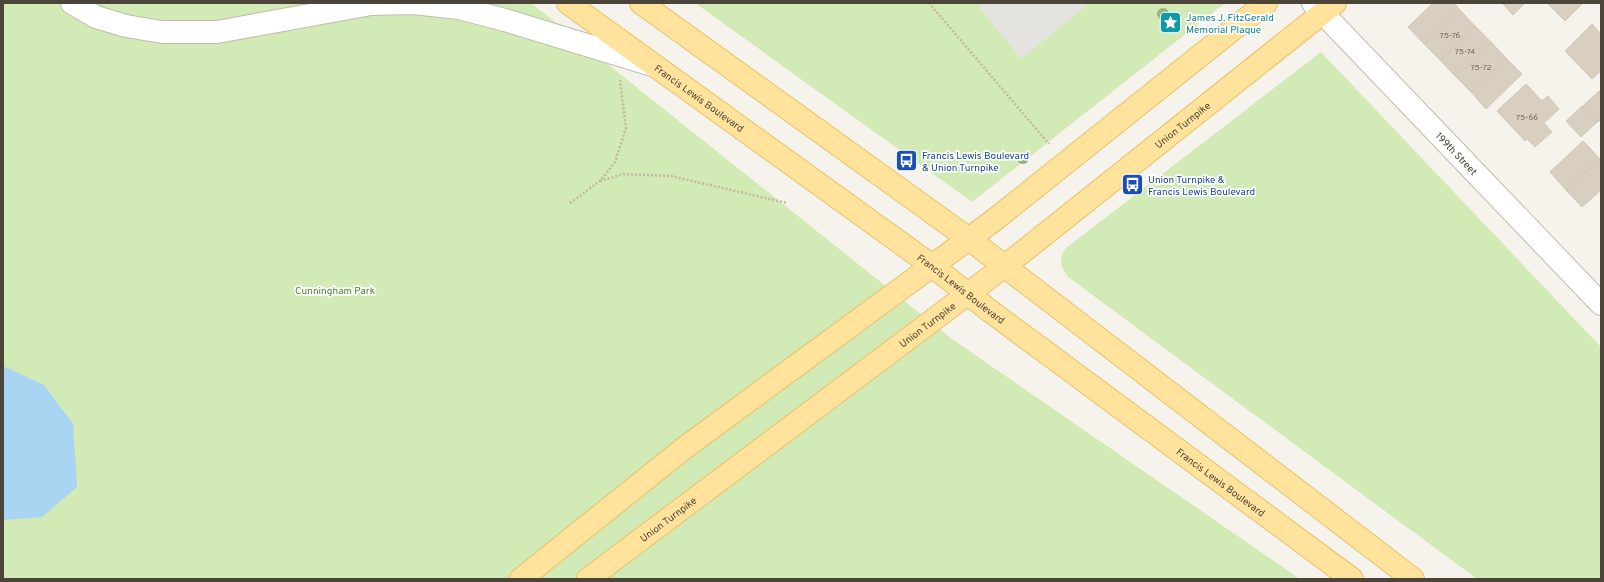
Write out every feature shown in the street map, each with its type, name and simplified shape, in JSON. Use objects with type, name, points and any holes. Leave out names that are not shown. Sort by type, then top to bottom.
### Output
[{"type":"main road","name":"Francis Lewis Boulevard","points":[[568,3],[652,66],[931,266],[1352,579]]},
{"type":"main road","points":[[641,3],[969,239],[1414,579]]},
{"type":"main road","points":[[521,579],[682,449],[969,239],[1256,6]]},
{"type":"main road","name":"Union Turnpike","points":[[588,579],[1005,266],[1324,6]]},
{"type":"street","points":[[72,3],[96,18],[126,26],[162,32],[217,32],[371,4],[413,3],[459,8],[506,20],[652,66]]},
{"type":"street","name":"199th Street","points":[[1324,6],[1601,304]]},
{"type":"path","points":[[929,3],[1049,144]]},
{"type":"path","points":[[570,203],[600,181],[615,162],[626,128],[620,80]]},
{"type":"path","points":[[600,181],[624,174],[671,176],[787,203]]},
{"type":"green space","name":"Cunningham Park","points":[[3,3],[531,3],[952,339],[1300,579],[3,579]]},
{"type":"green space","points":[[695,3],[1225,3],[972,202]]},
{"type":"green space","points":[[1321,52],[1601,347],[1601,579],[1477,579],[1068,277],[1063,269],[1061,259],[1066,248]]},
{"type":"shaded area","points":[[986,3],[1090,3],[1021,59],[979,7]]},
{"type":"water","points":[[3,366],[44,385],[73,424],[77,487],[42,517],[3,520]]},
{"type":"building","points":[[1433,3],[1454,3],[1460,10],[1424,44],[1408,27]]},
{"type":"building","points":[[1502,3],[1525,3],[1513,15]]},
{"type":"building","points":[[1547,3],[1583,3],[1565,21]]},
{"type":"building","points":[[1460,10],[1475,26],[1440,60],[1424,44]]},
{"type":"building","points":[[1592,24],[1601,34],[1601,71],[1592,79],[1565,51]]},
{"type":"building","points":[[1475,26],[1491,42],[1456,77],[1440,60]]},
{"type":"building","points":[[1491,42],[1506,58],[1471,92],[1456,77]]},
{"type":"building","points":[[1506,58],[1522,74],[1486,109],[1471,92]]},
{"type":"building","points":[[1526,84],[1542,101],[1548,96],[1559,109],[1544,123],[1552,132],[1535,147],[1527,139],[1525,141],[1497,111]]},
{"type":"building","points":[[1599,91],[1601,93],[1601,119],[1598,122],[1583,106]]},
{"type":"building","points":[[1582,106],[1597,122],[1581,137],[1566,121]]},
{"type":"building","points":[[1583,141],[1600,159],[1566,190],[1550,172]]},
{"type":"building","points":[[1600,159],[1601,190],[1582,207],[1566,190]]},
{"type":"place","name":"James J. FitzGerald Memorial Plaque","points":[[1170,23]]},
{"type":"place","name":"Francis Lewis Boulevard & Union Turnpike","points":[[907,161]]},
{"type":"place","name":"Union Turnpike & Francis Lewis Boulevard","points":[[1132,185]]}]
